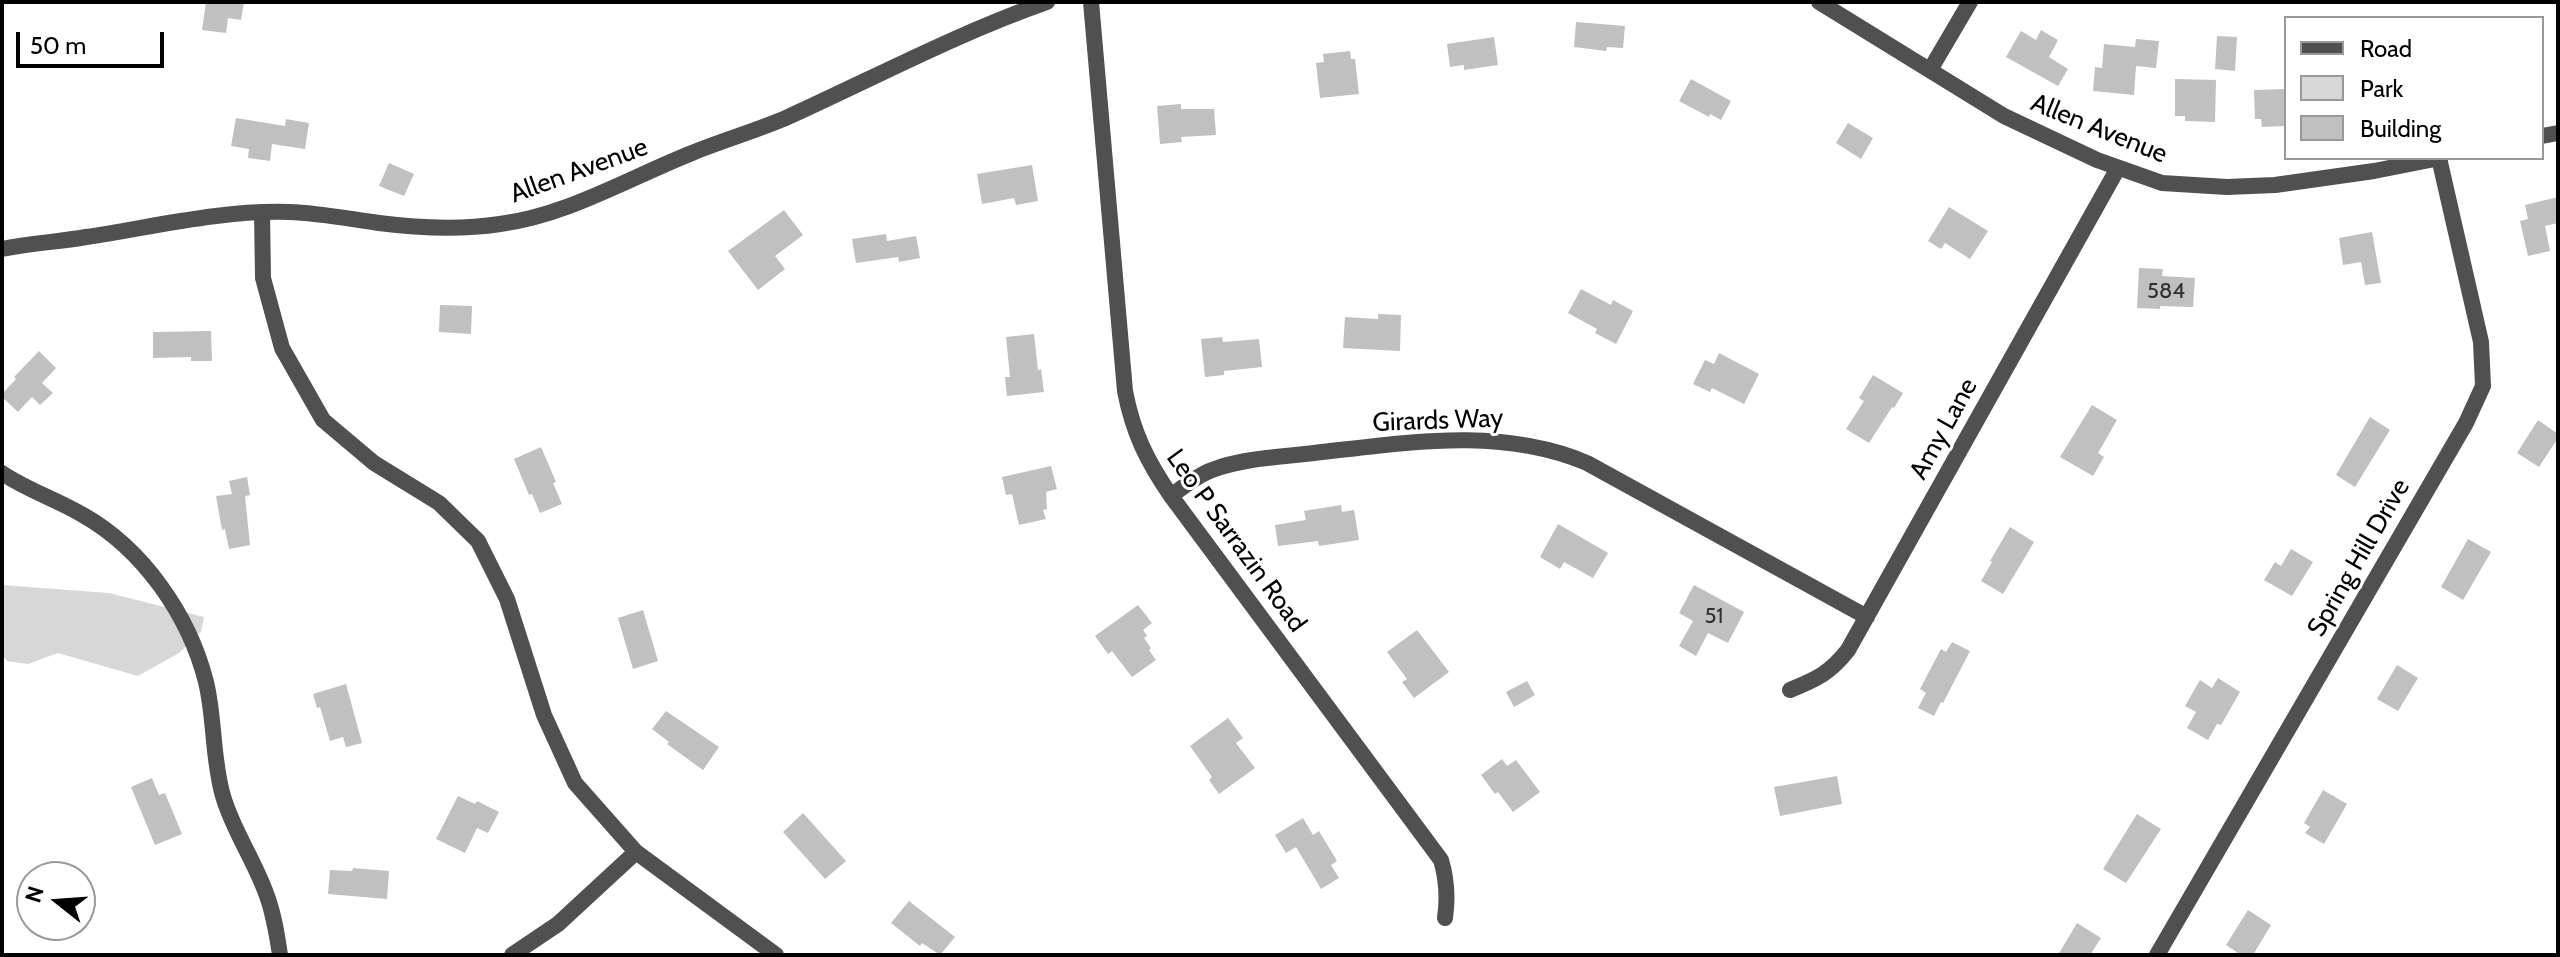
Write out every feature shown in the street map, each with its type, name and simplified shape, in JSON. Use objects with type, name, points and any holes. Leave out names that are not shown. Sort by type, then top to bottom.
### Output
[{"type":"street","name":"Allen Avenue","points":[[2,249],[204,217],[262,212],[317,213],[380,223],[445,227],[522,220],[557,210],[636,179],[690,153],[766,126],[954,38],[1047,2]]},
{"type":"street","name":"Leo P Sarrazin Road","points":[[1091,2],[1125,391],[1139,445],[1171,496],[1441,860],[1447,879],[1445,918]]},
{"type":"street","name":"Allen Avenue","points":[[1819,2],[2004,116],[2118,168],[2162,183],[2227,187],[2275,185],[2430,160]]},
{"type":"street","points":[[1930,70],[1970,2]]},
{"type":"street","name":"Spring Hill Drive","points":[[2157,955],[2480,396],[2483,375],[2481,342],[2440,160]]},
{"type":"street","name":"Amy Lane","points":[[1790,690],[1834,669],[1848,650],[2118,168]]},
{"type":"street","points":[[262,212],[263,278],[282,348],[323,420],[374,463],[439,503],[478,541],[507,599],[544,715],[575,783],[636,852],[776,955]]},
{"type":"street","name":"Girards Way","points":[[1171,496],[1212,470],[1260,460],[1430,442],[1515,442],[1545,448],[1587,463],[1867,617]]},
{"type":"street","points":[[2,473],[84,515],[109,532],[147,570],[182,620],[197,654],[208,693],[222,794],[267,895],[280,955]]},
{"type":"street","points":[[512,955],[558,924],[636,852]]},
{"type":"green space","points":[[2,585],[109,593],[204,617],[201,632],[179,653],[138,676],[58,653],[28,664],[7,661],[2,654]]},
{"type":"building","points":[[206,2],[244,2],[241,20],[228,18],[226,33],[202,30]]},
{"type":"building","points":[[1576,22],[1625,26],[1623,48],[1607,47],[1606,51],[1574,47]]},
{"type":"building","points":[[2041,30],[2058,40],[2049,57],[2068,69],[2058,86],[2006,57],[2021,31],[2036,40]]},
{"type":"building","points":[[2217,36],[2237,37],[2235,71],[2215,69]]},
{"type":"building","points":[[1494,37],[1498,65],[1464,70],[1464,65],[1450,67],[1447,44]]},
{"type":"building","points":[[2136,39],[2159,41],[2156,68],[2136,66],[2134,95],[2093,91],[2095,67],[2102,68],[2104,44],[2135,47]]},
{"type":"building","points":[[1350,51],[1351,59],[1355,59],[1359,94],[1320,98],[1316,63],[1324,62],[1323,54]]},
{"type":"building","points":[[1691,79],[1731,101],[1721,120],[1679,101]]},
{"type":"building","points":[[2175,79],[2216,80],[2215,122],[2185,121],[2185,116],[2175,116]]},
{"type":"building","points":[[2284,89],[2284,126],[2262,127],[2261,119],[2255,119],[2254,90]]},
{"type":"building","points":[[1181,104],[1181,109],[1214,109],[1216,135],[1181,137],[1182,142],[1160,144],[1157,106]]},
{"type":"building","points":[[236,118],[285,126],[286,119],[309,123],[305,149],[272,144],[270,161],[248,158],[249,149],[231,146]]},
{"type":"building","points":[[1848,123],[1873,138],[1861,159],[1836,143]]},
{"type":"building","points":[[389,163],[414,174],[404,196],[379,186]]},
{"type":"building","points":[[1032,165],[1038,201],[1016,205],[1014,198],[982,204],[977,174]]},
{"type":"building","points":[[2558,197],[2558,223],[2545,226],[2550,251],[2528,256],[2520,221],[2528,219],[2525,205]]},
{"type":"building","points":[[1949,207],[1988,231],[1970,259],[1945,243],[1941,249],[1928,241]]},
{"type":"building","points":[[784,210],[803,235],[775,256],[785,269],[758,290],[728,251]]},
{"type":"building","points":[[2372,232],[2381,283],[2365,285],[2361,262],[2343,265],[2339,238]]},
{"type":"building","points":[[886,234],[887,241],[916,236],[920,258],[899,262],[898,257],[856,263],[852,239]]},
{"type":"building","points":[[2139,268],[2163,269],[2162,276],[2195,278],[2193,307],[2137,308]]},
{"type":"building","points":[[1581,289],[1611,305],[1613,300],[1633,311],[1616,344],[1568,313]]},
{"type":"building","points":[[440,305],[472,306],[471,334],[439,332]]},
{"type":"building","points":[[1378,314],[1401,315],[1400,351],[1343,348],[1345,317],[1378,319]]},
{"type":"building","points":[[211,331],[212,361],[191,361],[191,357],[153,358],[153,332]]},
{"type":"building","points":[[1034,334],[1044,392],[1007,396],[1005,377],[1010,377],[1006,337]]},
{"type":"building","points":[[1222,337],[1223,342],[1259,339],[1262,367],[1224,371],[1224,375],[1205,377],[1201,339]]},
{"type":"building","points":[[39,351],[56,368],[42,383],[53,393],[40,405],[32,397],[18,412],[2,394]]},
{"type":"building","points":[[1719,353],[1759,374],[1744,404],[1712,388],[1710,392],[1693,384],[1705,360],[1714,364]]},
{"type":"building","points":[[1873,375],[1903,393],[1869,443],[1846,429],[1864,401],[1859,398]]},
{"type":"building","points":[[2092,405],[2117,420],[2098,453],[2104,457],[2093,476],[2060,457]]},
{"type":"building","points":[[2370,417],[2390,430],[2355,487],[2336,475]]},
{"type":"building","points":[[2538,420],[2558,434],[2539,467],[2517,453]]},
{"type":"building","points":[[541,447],[562,504],[540,513],[514,459]]},
{"type":"building","points":[[1051,466],[1057,489],[1046,492],[1047,509],[1043,510],[1046,519],[1019,525],[1012,494],[1006,495],[1002,477]]},
{"type":"building","points":[[247,477],[250,495],[245,496],[250,545],[229,549],[216,496],[232,494],[229,481]]},
{"type":"building","points":[[1341,505],[1342,512],[1354,510],[1359,540],[1319,546],[1318,541],[1278,546],[1275,525],[1306,520],[1304,511]]},
{"type":"building","points":[[1558,524],[1608,553],[1593,578],[1564,562],[1560,569],[1540,557]]},
{"type":"building","points":[[2010,527],[2034,542],[2003,594],[1981,581]]},
{"type":"building","points":[[2468,539],[2491,552],[2463,600],[2441,587]]},
{"type":"building","points":[[2291,549],[2313,562],[2292,596],[2264,580],[2275,562],[2281,566]]},
{"type":"building","points":[[1694,585],[1744,612],[1728,643],[1708,633],[1696,656],[1679,646],[1693,621],[1679,613]]},
{"type":"building","points":[[1138,605],[1152,623],[1143,630],[1151,648],[1149,650],[1156,660],[1132,677],[1112,651],[1108,654],[1095,636]]},
{"type":"building","points":[[643,610],[658,661],[633,669],[618,618]]},
{"type":"building","points":[[1417,630],[1449,672],[1414,698],[1402,682],[1407,679],[1387,652]]},
{"type":"building","points":[[1952,642],[1970,651],[1934,716],[1918,708],[1926,693],[1920,689],[1941,649],[1946,652]]},
{"type":"building","points":[[2397,665],[2418,678],[2398,711],[2377,699]]},
{"type":"building","points":[[2218,678],[2240,692],[2221,725],[2217,724],[2208,740],[2187,728],[2196,712],[2185,706],[2200,680],[2212,688]]},
{"type":"building","points":[[1527,681],[1535,695],[1514,707],[1506,692]]},
{"type":"building","points":[[346,684],[362,743],[346,747],[343,737],[330,741],[313,694]]},
{"type":"building","points":[[666,711],[719,747],[703,770],[652,729]]},
{"type":"building","points":[[1228,718],[1243,738],[1236,743],[1255,768],[1219,794],[1209,780],[1212,777],[1190,746]]},
{"type":"building","points":[[1502,759],[1507,766],[1516,760],[1540,792],[1513,812],[1481,775]]},
{"type":"building","points":[[1837,776],[1842,804],[1780,816],[1774,787]]},
{"type":"building","points":[[152,778],[159,795],[165,793],[182,834],[155,845],[131,787]]},
{"type":"building","points":[[2323,790],[2347,804],[2324,844],[2305,833],[2310,827],[2304,823]]},
{"type":"building","points":[[458,796],[499,812],[488,833],[477,828],[465,853],[436,839]]},
{"type":"building","points":[[803,813],[846,861],[825,879],[783,832]]},
{"type":"building","points":[[2137,814],[2161,829],[2126,883],[2103,869]]},
{"type":"building","points":[[1303,818],[1313,835],[1319,831],[1337,861],[1331,865],[1339,878],[1321,889],[1296,847],[1286,853],[1275,835]]},
{"type":"building","points":[[353,868],[389,871],[387,899],[328,894],[330,870],[352,871]]},
{"type":"building","points":[[909,901],[955,937],[940,955],[922,943],[920,946],[891,923]]},
{"type":"building","points":[[2248,910],[2271,925],[2253,955],[2241,955],[2226,945]]},
{"type":"building","points":[[2077,923],[2101,938],[2090,955],[2058,955]]}]
